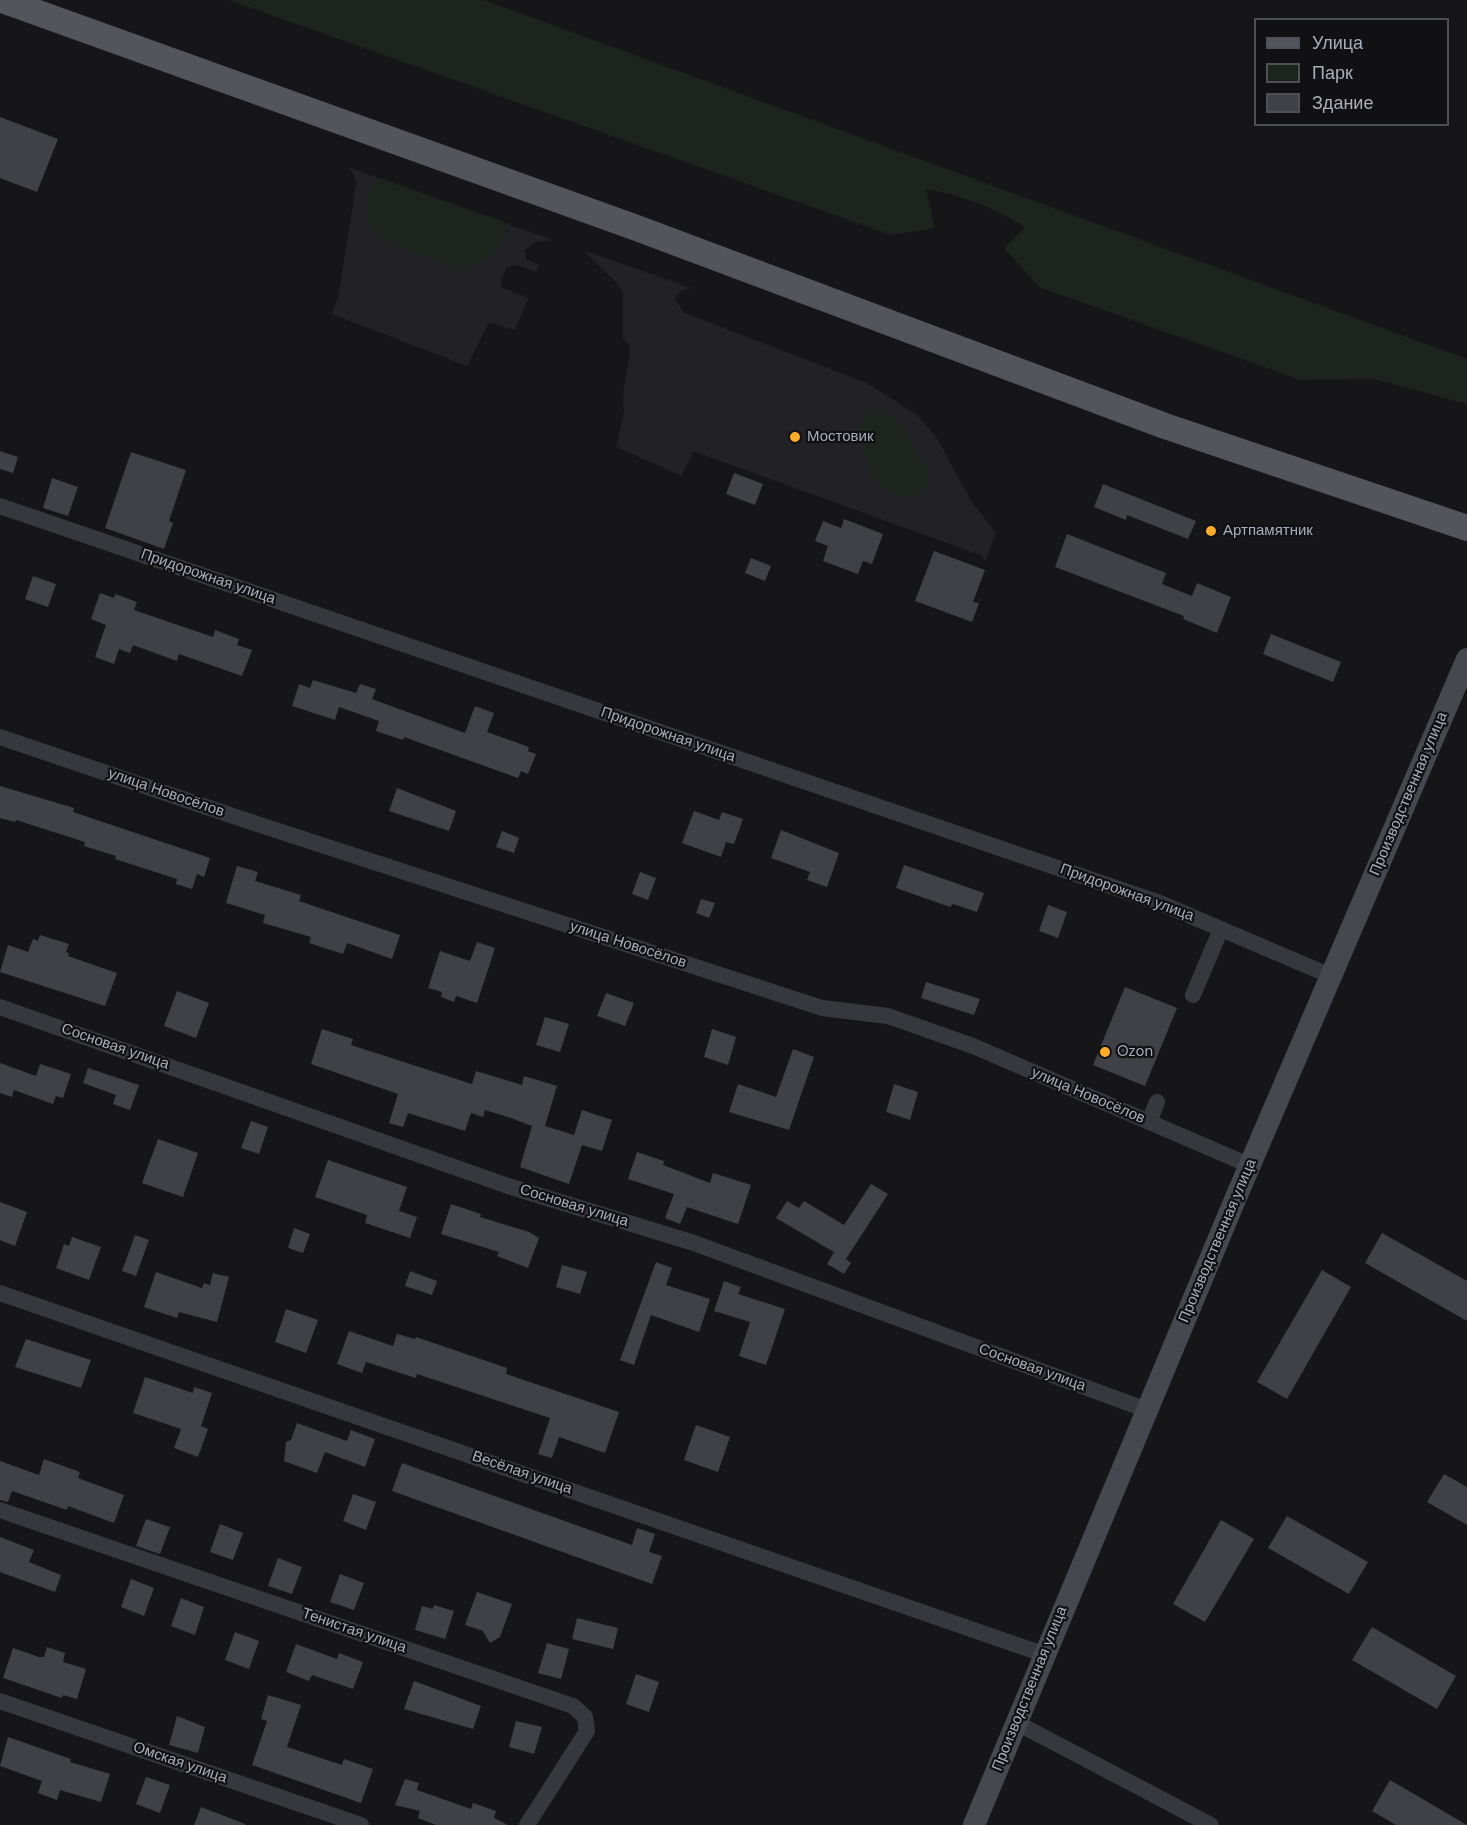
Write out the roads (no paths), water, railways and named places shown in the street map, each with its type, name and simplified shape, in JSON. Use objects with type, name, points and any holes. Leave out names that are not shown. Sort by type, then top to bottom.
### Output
[{"type":"main road","points":[[2,0],[634,227],[1166,426],[1467,528]]},
{"type":"street","name":"Придорожная улица","points":[[0,506],[1160,903],[1331,976]]},
{"type":"street","name":"Производственная улица","points":[[974,1825],[1043,1654],[1249,1165],[1467,659]]},
{"type":"street","name":"улица Новосёлов","points":[[0,737],[260,825],[822,1008],[888,1016],[973,1047],[1249,1165]]},
{"type":"street","points":[[1194,995],[1221,928]]},
{"type":"street","name":"Сосновая улица","points":[[0,1007],[508,1186],[694,1243],[1147,1410]]},
{"type":"street","points":[[1149,1122],[1157,1101]]},
{"type":"street","name":"Весёлая улица","points":[[0,1293],[1043,1654]]},
{"type":"street","name":"Тенистая улица","points":[[0,1510],[573,1706],[585,1717],[587,1731],[527,1825]]},
{"type":"street","name":"Омская улица","points":[[0,1701],[361,1825]]},
{"type":"street","points":[[1017,1723],[1211,1825]]},
{"type":"place","name":"Мостовик","points":[[795,437]]},
{"type":"place","name":"Артпамятник","points":[[1211,531]]},
{"type":"place","name":"Ozon","points":[[1105,1052]]}]
